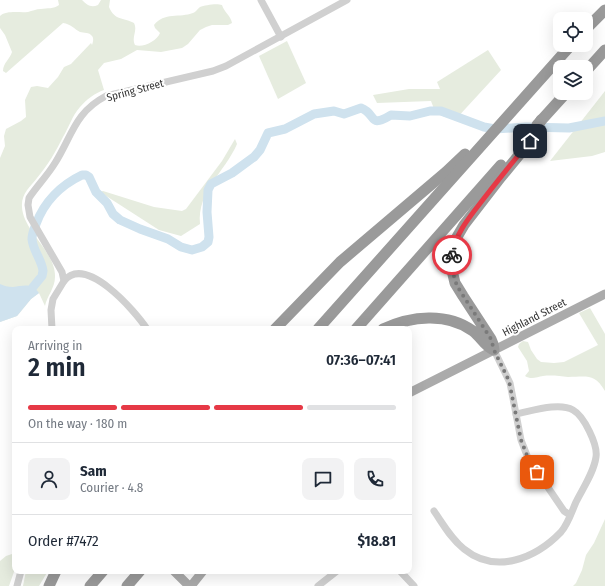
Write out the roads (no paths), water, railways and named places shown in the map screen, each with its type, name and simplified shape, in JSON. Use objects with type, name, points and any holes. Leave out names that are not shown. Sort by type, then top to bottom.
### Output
[{"type":"highway","points":[[593,22],[605,10]]},
{"type":"highway","points":[[593,63],[605,50]]},
{"type":"highway","points":[[321,326],[486,133],[504,120],[565,52]]},
{"type":"highway","points":[[359,326],[536,134],[541,120],[560,100]]},
{"type":"highway","points":[[278,326],[348,254],[473,150]]},
{"type":"highway","points":[[494,350],[491,339],[455,283],[451,266],[452,252],[457,237],[464,225],[518,152]]},
{"type":"highway","points":[[391,326],[415,319],[432,318],[446,320],[468,328],[479,337],[488,348],[494,350]]},
{"type":"highway","points":[[49,586],[55,574]]},
{"type":"highway","points":[[90,586],[100,574]]},
{"type":"highway","points":[[127,586],[137,574]]},
{"type":"main road","name":"Highland Street","points":[[412,391],[605,294]]},
{"type":"main road","points":[[177,574],[190,586],[200,574]]},
{"type":"street","points":[[261,0],[281,37]]},
{"type":"street","name":"Spring Street","points":[[64,281],[62,272],[28,213],[29,198],[55,163],[78,120],[89,107],[97,100],[106,96],[213,71],[226,66],[347,0]]},
{"type":"street","points":[[52,326],[51,310],[53,299],[67,277],[78,274],[88,276],[101,282],[117,294],[140,318],[145,326]]},
{"type":"street","points":[[494,350],[509,381],[521,440],[528,458],[564,511],[570,515]]},
{"type":"street","points":[[434,511],[455,542],[480,559],[497,562],[514,562],[528,557],[562,531],[596,457],[595,443],[582,418],[573,410],[559,406],[516,414]]},
{"type":"street","points":[[17,586],[20,574]]},
{"type":"street","points":[[318,586],[333,574]]},
{"type":"street","points":[[403,574],[414,586]]},
{"type":"water","points":[[0,284],[11,287],[30,286],[39,293],[31,299],[17,316],[0,322]]},
{"type":"waterway","points":[[33,287],[42,276],[43,271],[32,239],[39,216],[49,201],[60,189],[82,175],[89,177],[96,192],[107,203],[113,214],[120,220],[168,239],[181,247],[192,250],[202,247],[208,242],[208,190],[211,184],[232,173],[254,157],[260,150],[268,133],[285,129],[314,114],[334,111],[344,114],[361,108],[373,119],[379,121],[391,115],[410,116],[430,111],[441,111],[484,127],[495,129],[526,127],[569,128],[605,121]]}]
